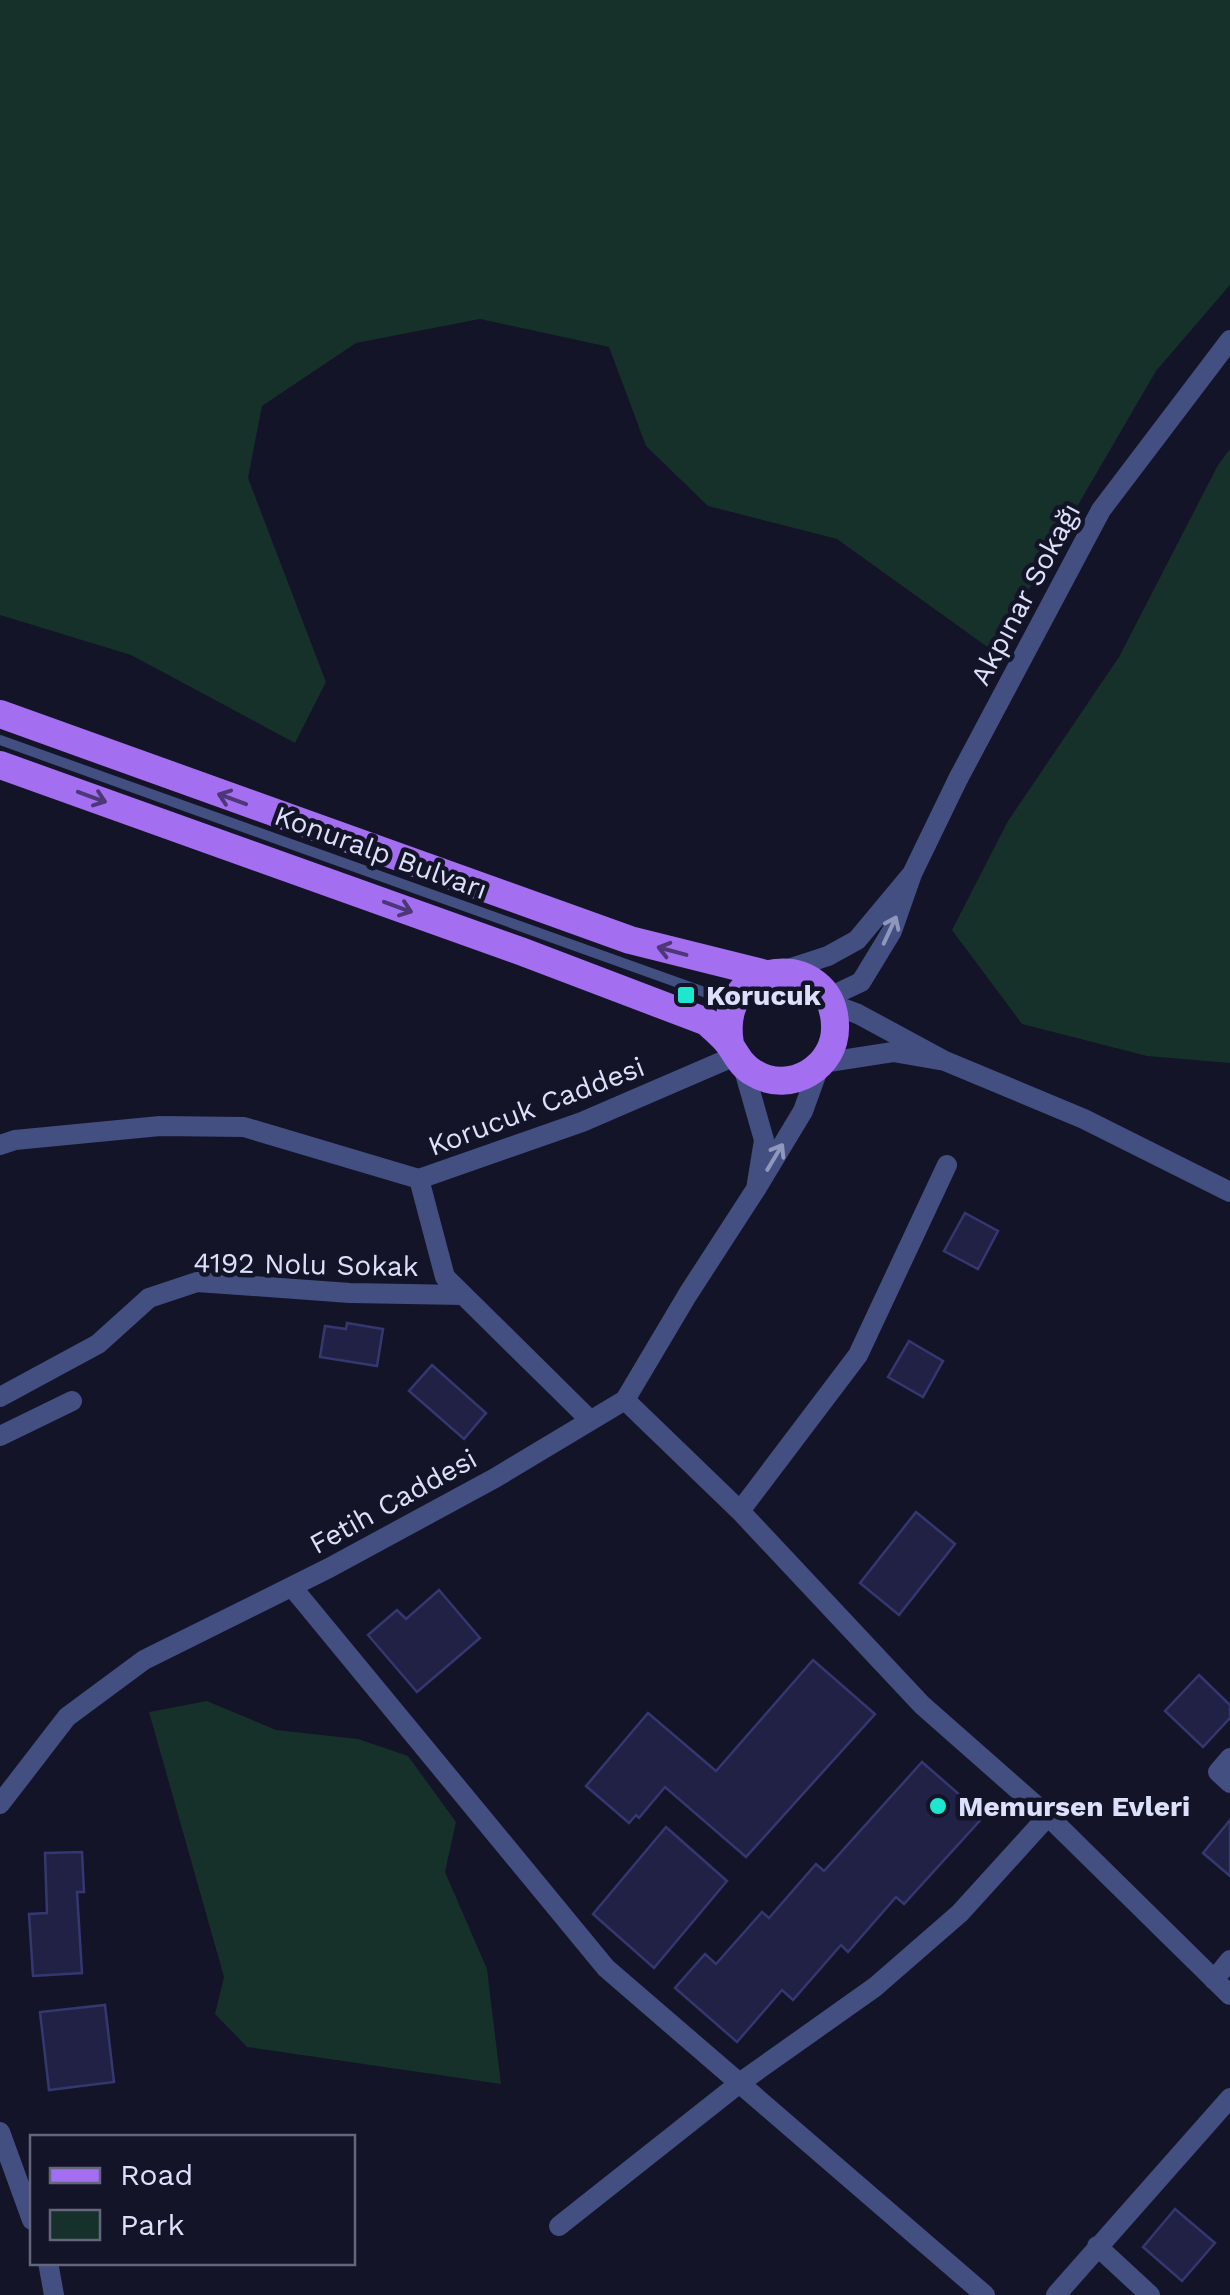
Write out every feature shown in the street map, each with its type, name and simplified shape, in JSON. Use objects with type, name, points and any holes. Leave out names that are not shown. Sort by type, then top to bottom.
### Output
[{"type":"main road","name":"Konuralp Bulvarı","points":[[0,714],[630,940],[774,972]]},
{"type":"main road","name":"Konuralp Bulvarı","points":[[0,764],[707,1022],[736,1054]]},
{"type":"main road","points":[[774,972],[802,976],[817,985],[829,1001],[836,1035],[820,1065],[803,1077],[767,1079],[736,1054],[727,1026],[733,1002],[750,981],[774,972]]},
{"type":"street","name":"Akpınar Sokağı","points":[[829,1001],[861,982],[892,932],[912,874],[967,761],[1101,510],[1225,348]]},
{"type":"street","name":"Akpınar Sokağı","points":[[774,972],[828,956],[857,940],[912,874]]},
{"type":"street","points":[[829,1001],[944,1061],[1084,1119],[1230,1192]]},
{"type":"street","points":[[944,1061],[893,1052],[820,1065],[803,1111],[626,1400],[740,1511],[922,1704],[1048,1816],[1230,1995]]},
{"type":"street","name":"Korucuk Caddesi","points":[[0,1145],[15,1140],[160,1126],[244,1127],[420,1180],[582,1122],[736,1054]]},
{"type":"street","points":[[736,1054],[764,1140],[756,1189]]},
{"type":"street","points":[[740,1511],[858,1355],[946,1166]]},
{"type":"street","points":[[420,1180],[445,1277],[590,1420]]},
{"type":"street","name":"4192 Nolu Sokak","points":[[0,1397],[98,1344],[149,1298],[197,1282],[464,1295]]},
{"type":"street","points":[[0,1436],[72,1400]]},
{"type":"street","name":"Fetih Caddesi","points":[[0,1804],[67,1717],[144,1660],[292,1587],[478,1487],[626,1400]]},
{"type":"street","points":[[292,1587],[606,1968],[985,2295]]},
{"type":"street","points":[[1230,1758],[1218,1772],[1230,1783]]},
{"type":"street","points":[[559,2226],[741,2082],[889,1975],[960,1913],[1048,1816]]},
{"type":"street","points":[[1214,1980],[1230,1960]]},
{"type":"street","points":[[1056,2295],[1230,2098]]},
{"type":"street","points":[[0,2132],[30,2214]]},
{"type":"street","points":[[1097,2246],[1150,2295]]},
{"type":"street","points":[[49,2265],[50,2295]]},
{"type":"lane","points":[[0,740],[733,1002]]},
{"type":"green space","points":[[0,0],[1230,0],[1230,285],[1156,371],[993,651],[837,539],[708,506],[646,446],[609,347],[480,319],[356,343],[262,406],[248,478],[326,682],[295,743],[131,655],[0,615]]},
{"type":"green space","points":[[1230,449],[1230,1063],[1147,1056],[1022,1024],[952,930],[1008,821],[1119,657],[1218,465]]},
{"type":"green space","points":[[207,1701],[276,1730],[358,1739],[408,1756],[456,1822],[445,1872],[487,1969],[501,2084],[247,2047],[215,2014],[224,1977],[149,1712]]},
{"type":"building","points":[[965,1213],[998,1231],[978,1269],[944,1251]]},
{"type":"building","points":[[347,1323],[383,1329],[377,1366],[320,1357],[325,1326],[346,1329]]},
{"type":"building","points":[[909,1341],[943,1361],[923,1397],[888,1377]]},
{"type":"building","points":[[432,1365],[486,1413],[464,1439],[409,1391]]},
{"type":"building","points":[[916,1512],[955,1544],[899,1615],[860,1583]]},
{"type":"building","points":[[439,1590],[480,1638],[417,1692],[368,1635],[397,1610],[406,1619]]},
{"type":"building","points":[[813,1660],[875,1714],[746,1857],[665,1787],[639,1818],[636,1815],[629,1823],[586,1786],[648,1713],[716,1771]]},
{"type":"building","points":[[1199,1675],[1230,1705],[1230,1718],[1203,1747],[1165,1711]]},
{"type":"building","points":[[922,1762],[984,1816],[904,1904],[896,1897],[848,1952],[841,1945],[793,2000],[782,1990],[737,2042],[675,1988],[705,1954],[716,1964],[762,1912],[769,1918],[816,1864],[824,1871]]},
{"type":"building","points":[[1230,1820],[1230,1876],[1203,1853]]},
{"type":"building","points":[[666,1827],[727,1881],[654,1968],[593,1914]]},
{"type":"building","points":[[82,1852],[84,1892],[77,1892],[82,1973],[33,1976],[29,1914],[47,1913],[45,1853]]},
{"type":"building","points":[[105,2005],[114,2082],[49,2090],[40,2012]]},
{"type":"building","points":[[1175,2209],[1215,2243],[1182,2281],[1143,2247]]},
{"type":"place","name":"Korucuk","points":[[686,995]]},
{"type":"place","name":"Memursen Evleri","points":[[938,1806]]}]
